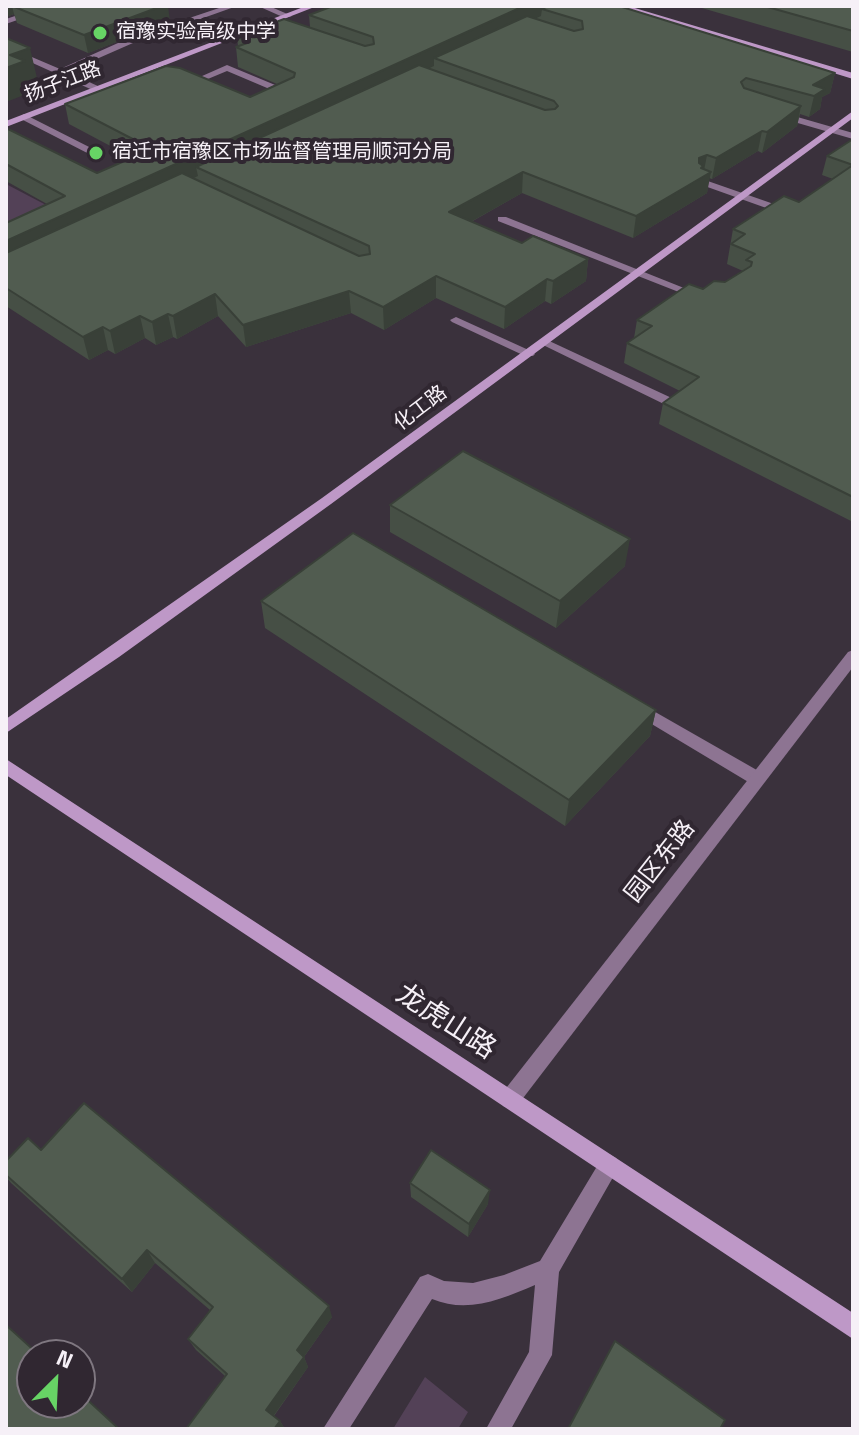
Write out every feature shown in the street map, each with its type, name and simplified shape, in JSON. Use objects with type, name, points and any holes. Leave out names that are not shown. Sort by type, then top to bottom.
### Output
[{"type":"street","points":[[6,12],[26,6]]},
{"type":"street","points":[[6,22],[53,6]]},
{"type":"street","points":[[60,72],[130,41],[233,6]]},
{"type":"street","points":[[262,6],[288,11]]},
{"type":"street","name":"扬子江路","points":[[6,124],[267,24],[288,11],[301,11],[313,6]]},
{"type":"street","points":[[620,6],[853,76]]},
{"type":"street","points":[[267,24],[282,29]]},
{"type":"street","points":[[6,48],[97,89]]},
{"type":"street","points":[[188,84],[227,68],[290,94],[277,99]]},
{"type":"street","points":[[151,69],[163,74]]},
{"type":"street","points":[[175,79],[200,90]]},
{"type":"street","points":[[773,112],[853,136]]},
{"type":"street","name":"化工路","points":[[6,727],[223,578],[853,114]]},
{"type":"street","points":[[24,117],[98,155]]},
{"type":"street","points":[[702,182],[793,214],[803,207]]},
{"type":"street","points":[[502,219],[686,293],[709,295]]},
{"type":"street","points":[[456,320],[529,354]]},
{"type":"street","points":[[545,342],[672,403]]},
{"type":"street","name":"园区东路","points":[[510,1099],[853,656]]},
{"type":"street","points":[[619,697],[756,778]]},
{"type":"street","name":"龙虎山路","points":[[6,766],[853,1327]]},
{"type":"street","points":[[498,1429],[540,1355],[548,1269],[609,1165]]},
{"type":"street","points":[[335,1429],[428,1285],[438,1291],[464,1296],[489,1291],[548,1269]]},
{"type":"shaded area","points":[[6,184],[67,216],[6,244]]},
{"type":"shaded area","points":[[425,1377],[468,1412],[458,1429],[393,1429]]},
{"type":"building","points":[[12,6],[162,6],[84,35]]},
{"type":"building","points":[[333,6],[524,6],[6,241],[6,223],[65,196],[6,164],[6,128],[97,173],[152,149],[65,104],[166,66],[180,68],[250,97],[294,77],[295,73],[236,47],[250,42],[237,37],[284,19],[365,46],[374,44],[373,37],[309,15]]},
{"type":"building","points":[[548,6],[619,6],[835,73],[813,85],[825,89],[814,96],[746,78],[741,82],[744,88],[801,106],[767,132],[762,131],[716,158],[707,155],[699,158],[701,168],[711,172],[636,216],[523,172],[449,212],[522,243],[533,236],[588,259],[553,281],[547,279],[505,307],[436,276],[383,307],[349,291],[243,325],[215,294],[173,316],[168,314],[152,322],[140,316],[110,331],[103,327],[83,337],[6,288],[6,253],[182,173],[359,256],[370,254],[369,246],[196,167],[419,65],[545,110],[555,109],[558,106],[554,101],[434,58],[527,16],[574,31],[583,29],[582,21],[542,9]]},
{"type":"building","points":[[764,6],[853,6],[853,31]]},
{"type":"building","points":[[6,38],[30,48],[10,55],[25,61],[6,68]]},
{"type":"building","points":[[853,139],[853,165],[827,156]]},
{"type":"building","points":[[853,165],[853,497],[663,403],[699,377],[627,343],[652,326],[637,320],[689,284],[703,289],[714,281],[725,282],[751,266],[752,262],[746,260],[755,254],[731,244],[745,234],[733,229],[784,196],[799,202]]},
{"type":"building","points":[[463,451],[630,539],[560,601],[390,505]]},
{"type":"building","points":[[353,533],[656,710],[569,800],[261,601]]},
{"type":"building","points":[[84,1103],[329,1306],[297,1350],[304,1357],[266,1410],[280,1421],[274,1429],[186,1429],[227,1374],[188,1339],[213,1307],[147,1250],[122,1279],[6,1175],[6,1161],[28,1138],[41,1150]]},
{"type":"building","points":[[431,1150],[490,1190],[469,1224],[410,1183]]},
{"type":"building","points":[[6,1325],[21,1339],[16,1339],[16,1419],[96,1419],[96,1408],[119,1429],[6,1429]]},
{"type":"building","points":[[615,1341],[725,1420],[720,1429],[568,1429]]},
{"type":"place","name":"宿豫实验高级中学","points":[[100,33]]},
{"type":"place","name":"宿迁市宿豫区市场监督管理局顺河分局","points":[[96,153]]}]
